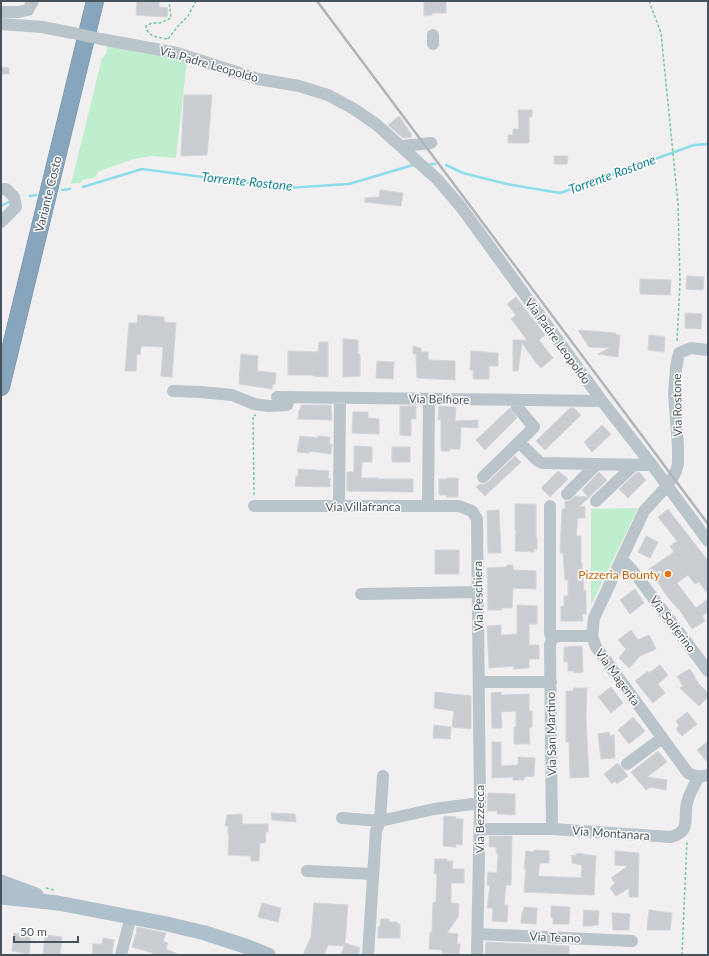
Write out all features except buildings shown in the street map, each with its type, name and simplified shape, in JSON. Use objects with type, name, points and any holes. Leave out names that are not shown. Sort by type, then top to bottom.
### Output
[{"type":"highway","name":"Variante Costo","points":[[1,386],[95,1]]},
{"type":"main road","points":[[1,882],[131,916],[205,933],[268,955]]},
{"type":"main road","points":[[1,898],[56,897]]},
{"type":"street","points":[[1,12],[19,12],[28,10],[33,1]]},
{"type":"street","name":"Via Padre Leopoldo","points":[[1,24],[42,27],[177,52],[258,79],[299,86],[328,96],[354,109],[377,125],[437,179],[460,207],[602,401],[652,465],[708,541]]},
{"type":"street","points":[[402,146],[431,143]]},
{"type":"street","points":[[1,189],[6,189],[14,197],[16,207],[1,222]]},
{"type":"street","points":[[679,353],[691,348],[708,350]]},
{"type":"street","name":"Via Rostone","points":[[667,486],[673,477],[678,464],[674,394],[679,353]]},
{"type":"street","points":[[173,391],[232,395],[254,404],[268,406],[287,405],[290,397]]},
{"type":"street","name":"Via Belfiore","points":[[276,397],[602,401]]},
{"type":"street","points":[[339,505],[340,398]]},
{"type":"street","points":[[428,506],[429,399]]},
{"type":"street","points":[[483,477],[534,427],[517,407],[516,401]]},
{"type":"street","points":[[519,442],[538,461],[542,463],[652,465]]},
{"type":"street","points":[[567,494],[597,464]]},
{"type":"street","points":[[596,501],[634,465]]},
{"type":"street","name":"Via Magenta","points":[[667,486],[644,511],[594,618],[592,625],[592,636],[596,647],[662,738],[699,775]]},
{"type":"street","name":"Via Villafranca","points":[[254,506],[459,506],[472,511]]},
{"type":"street","name":"Via San Martino","points":[[550,506],[552,829]]},
{"type":"street","name":"Via Peschiera","points":[[472,511],[477,519],[479,682]]},
{"type":"street","name":"Via Solferino","points":[[622,559],[634,571],[708,671]]},
{"type":"street","points":[[361,594],[478,592]]},
{"type":"street","points":[[552,639],[557,636],[592,636]]},
{"type":"street","points":[[479,682],[551,682]]},
{"type":"street","name":"Via Bezzecca","points":[[477,955],[480,828],[479,682]]},
{"type":"street","points":[[627,764],[662,738]]},
{"type":"street","points":[[685,827],[686,805],[689,794],[699,775]]},
{"type":"street","points":[[368,955],[376,831],[377,825],[380,821],[383,776]]},
{"type":"street","points":[[342,818],[380,821],[434,809],[480,803]]},
{"type":"street","name":"Via Montanara","points":[[480,828],[552,829],[671,837],[678,835],[685,827]]},
{"type":"street","points":[[307,871],[373,874]]},
{"type":"street","points":[[121,955],[131,916]]},
{"type":"street","name":"Via Teano","points":[[478,934],[632,941]]},
{"type":"path","points":[[169,1],[171,18],[160,23],[152,23],[146,26],[150,35],[167,39],[177,52]]},
{"type":"path","points":[[167,39],[188,16],[196,1]]},
{"type":"path","points":[[650,1],[661,33],[678,204],[680,281],[676,340],[679,353]]},
{"type":"path","points":[[254,506],[253,416],[263,411],[268,406]]},
{"type":"path","points":[[682,955],[688,837],[685,827]]},
{"type":"path","points":[[41,887],[56,897]]},
{"type":"green space","points":[[108,45],[187,60],[176,158],[151,156],[134,159],[99,171],[94,178],[71,184],[102,58],[106,54]]},
{"type":"green space","points":[[638,508],[591,605],[591,509]]},
{"type":"waterway","name":"Torrente Rostone","points":[[446,165],[463,173],[507,184],[560,193],[694,145],[708,144]]},
{"type":"waterway","name":"Torrente Rostone","points":[[83,187],[142,169],[286,188],[349,184],[413,165]]},
{"type":"waterway","name":"Torrente Rostone","points":[[62,190],[70,189]]},
{"type":"waterway","name":"Torrente Rostone","points":[[30,196],[36,195]]},
{"type":"waterway","name":"Torrente Rostone","points":[[1,206],[9,202]]},
{"type":"railway","points":[[317,1],[708,524]]},
{"type":"place","name":"Pizzeria Bounty","points":[[668,574]]}]
